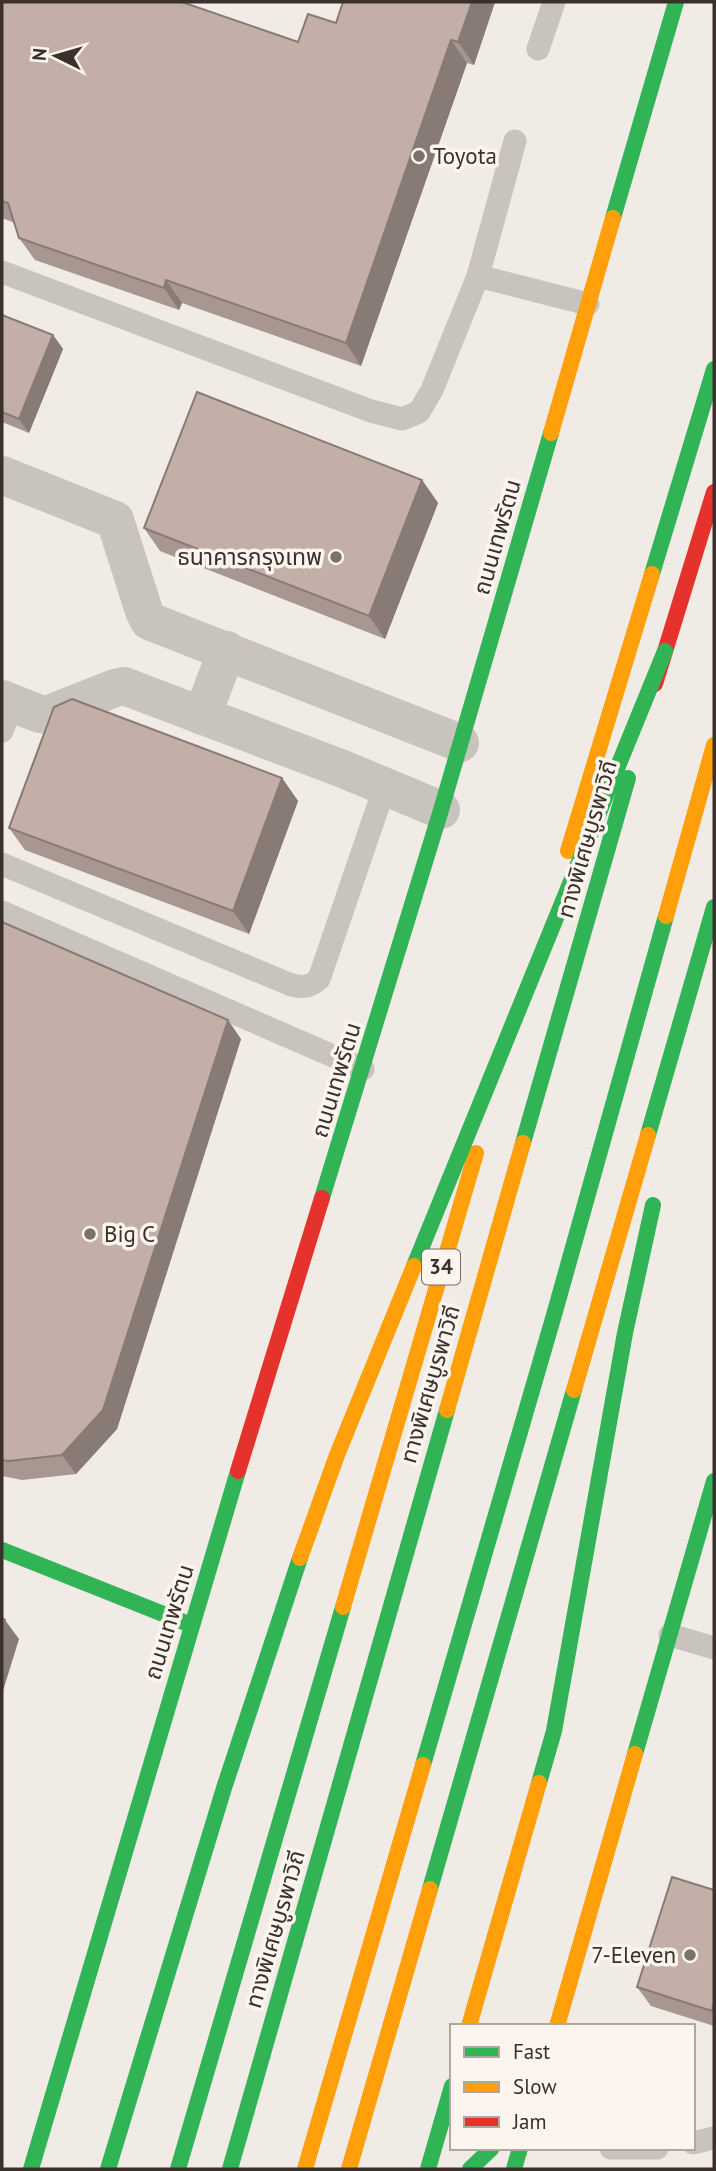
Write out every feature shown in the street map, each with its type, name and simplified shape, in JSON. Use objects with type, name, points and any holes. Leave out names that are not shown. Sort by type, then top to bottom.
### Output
[{"type":"main road","name":"ถนนเทพรัตน","points":[[31,2169],[191,1625],[441,810],[676,2]]},
{"type":"main road","name":"34","points":[[178,2169],[433,1294],[714,369]]},
{"type":"main road","name":"ทางพิเศษบูรพาวิถี","points":[[230,2169],[478,1296],[665,651],[714,492]]},
{"type":"main road","points":[[108,2169],[223,1788],[337,1455],[665,651]]},
{"type":"main road","points":[[305,2169],[554,1315],[714,745]]},
{"type":"main road","points":[[349,2169],[714,907]]},
{"type":"main road","points":[[683,1070],[714,951]]},
{"type":"main road","points":[[470,2024],[554,1731],[625,1333],[656,1188]]},
{"type":"main road","points":[[558,2024],[670,1635],[705,1548],[714,1481]]},
{"type":"main road","points":[[2,1550],[191,1625]]},
{"type":"main road","points":[[428,2169],[450,2093]]},
{"type":"main road","points":[[470,2169],[490,2150]]},
{"type":"main road","points":[[514,2169],[519,2150]]},
{"type":"street","points":[[2,475],[115,520],[147,619],[460,743]]},
{"type":"street","points":[[202,716],[227,650]]},
{"type":"street","points":[[6,711],[47,715],[124,686],[441,810]]},
{"type":"lane","points":[[538,50],[554,2]]},
{"type":"lane","points":[[2,272],[371,411],[402,419],[419,412],[432,390],[478,276],[515,141]]},
{"type":"lane","points":[[478,276],[588,304]]},
{"type":"lane","points":[[2,864],[289,984],[308,987],[318,979],[384,786]]},
{"type":"lane","points":[[2,912],[363,1069]]},
{"type":"lane","points":[[670,1635],[714,1648]]},
{"type":"lane","points":[[695,2143],[714,2138]]},
{"type":"building","points":[[2,2],[182,2],[298,42],[308,14],[336,23],[343,2],[472,2],[458,42],[451,40],[346,343],[166,280],[164,288],[19,238],[8,203],[2,201]]},
{"type":"building","points":[[2,315],[53,335],[19,419],[2,412]]},
{"type":"building","points":[[197,392],[422,480],[369,616],[144,528]]},
{"type":"building","points":[[72,699],[282,778],[233,911],[9,828],[54,707]]},
{"type":"building","name":"Big C","points":[[2,922],[228,1020],[103,1410],[62,1455],[9,1461],[2,1460]]},
{"type":"building","name":"7-Eleven","points":[[672,1877],[714,1890],[712,2011],[637,1987]]},
{"type":"traffic: fast","points":[[613,218],[676,2]]},
{"type":"traffic: fast","points":[[652,574],[714,369]]},
{"type":"traffic: fast","points":[[322,1198],[441,810],[551,433]]},
{"type":"traffic: fast","points":[[414,1266],[665,651]]},
{"type":"traffic: fast","points":[[523,1143],[628,778]]},
{"type":"traffic: fast","points":[[648,1135],[714,907]]},
{"type":"traffic: fast","points":[[423,1765],[554,1315],[666,916]]},
{"type":"traffic: fast","points":[[539,1783],[554,1731],[625,1333],[653,1205]]},
{"type":"traffic: fast","points":[[430,1889],[574,1390]]},
{"type":"traffic: fast","points":[[230,2169],[447,1410]]},
{"type":"traffic: fast","points":[[31,2169],[238,1471]]},
{"type":"traffic: fast","points":[[635,1754],[714,1481]]},
{"type":"traffic: fast","points":[[2,1550],[191,1625]]},
{"type":"traffic: fast","points":[[108,2169],[224,1788],[300,1558]]},
{"type":"traffic: fast","points":[[178,2169],[343,1607]]},
{"type":"traffic: fast","points":[[428,2169],[450,2093]]},
{"type":"traffic: fast","points":[[470,2169],[490,2150]]},
{"type":"traffic: fast","points":[[514,2169],[519,2150]]},
{"type":"traffic: slow","points":[[551,433],[613,218]]},
{"type":"traffic: slow","points":[[568,851],[652,574]]},
{"type":"traffic: slow","points":[[666,916],[714,745]]},
{"type":"traffic: slow","points":[[574,1390],[648,1135]]},
{"type":"traffic: slow","points":[[447,1410],[523,1143]]},
{"type":"traffic: slow","points":[[343,1607],[476,1153]]},
{"type":"traffic: slow","points":[[300,1558],[337,1455],[414,1266]]},
{"type":"traffic: slow","points":[[558,2024],[635,1754]]},
{"type":"traffic: slow","points":[[305,2169],[423,1765]]},
{"type":"traffic: slow","points":[[470,2024],[539,1783]]},
{"type":"traffic: slow","points":[[349,2169],[430,1889]]},
{"type":"traffic: jam","points":[[655,684],[714,492]]},
{"type":"traffic: jam","points":[[238,1471],[322,1198]]},
{"type":"place","name":"Toyota","points":[[419,156]]},
{"type":"place","name":"ธนาคารกรุงเทพ","points":[[336,557]]},
{"type":"place","name":"Big C","points":[[90,1234]]},
{"type":"place","name":"7-Eleven","points":[[690,1955]]}]
